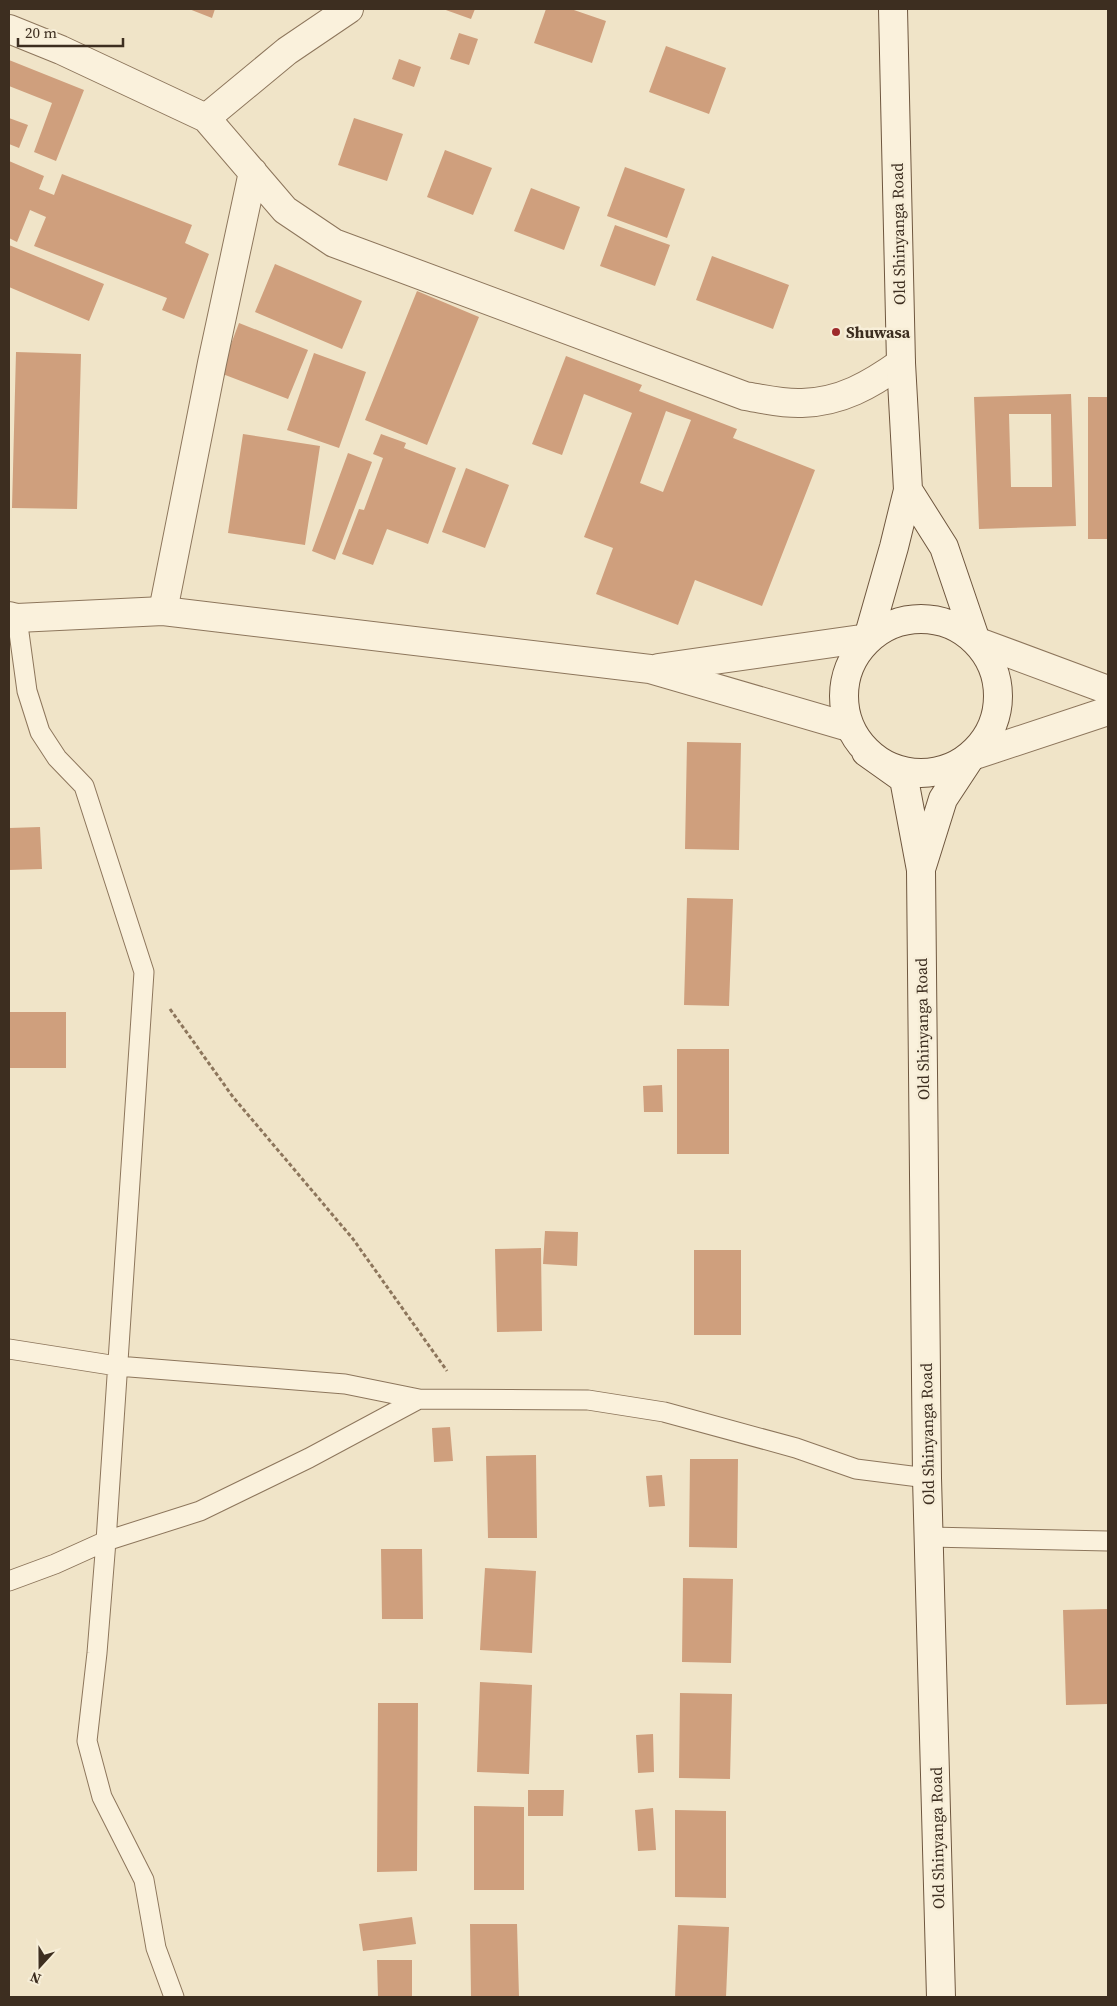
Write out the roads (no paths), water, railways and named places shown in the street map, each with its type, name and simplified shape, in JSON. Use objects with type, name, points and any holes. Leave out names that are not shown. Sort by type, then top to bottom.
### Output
[{"type":"street","points":[[206,118],[287,51],[349,9]]},
{"type":"street","name":"Old Shinyanga Road","points":[[893,9],[901,363],[908,490],[868,638],[850,664],[843,695],[849,726],[866,752],[904,779],[920,870],[927,1478],[941,1997]]},
{"type":"street","points":[[9,29],[61,50],[206,118],[284,210],[334,243],[745,396],[802,403],[841,396],[869,385],[901,363]]},
{"type":"street","points":[[163,611],[212,363],[253,172]]},
{"type":"street","name":"Old Shinyanga Road","points":[[908,490],[944,547],[976,641],[993,667],[999,699],[992,730],[943,799],[920,870]]},
{"type":"street","points":[[13,617],[163,611],[650,669],[849,726]]},
{"type":"street","name":"Old Shinyanga Road","points":[[868,638],[894,623],[922,618],[951,624],[976,641]]},
{"type":"street","points":[[650,669],[868,638]]},
{"type":"street","points":[[976,641],[1108,690]]},
{"type":"street","points":[[972,756],[1108,711]]},
{"type":"street","name":"Old Shinyanga Road","points":[[866,752],[890,768],[918,774],[947,770],[972,756]]},
{"type":"lane","points":[[13,617],[27,691],[40,732],[57,758],[84,786],[144,972],[106,1541],[97,1653],[87,1742],[102,1797],[144,1880],[156,1948],[174,1997]]},
{"type":"lane","points":[[9,1350],[117,1366],[345,1384],[419,1399],[588,1400],[664,1412],[796,1448],[856,1469],[927,1478]]},
{"type":"lane","points":[[9,1581],[55,1564],[106,1541],[200,1510],[309,1458],[419,1399]]},
{"type":"lane","points":[[930,1537],[1108,1541]]},
{"type":"place","name":"Shuwasa","points":[[836,332]]}]
